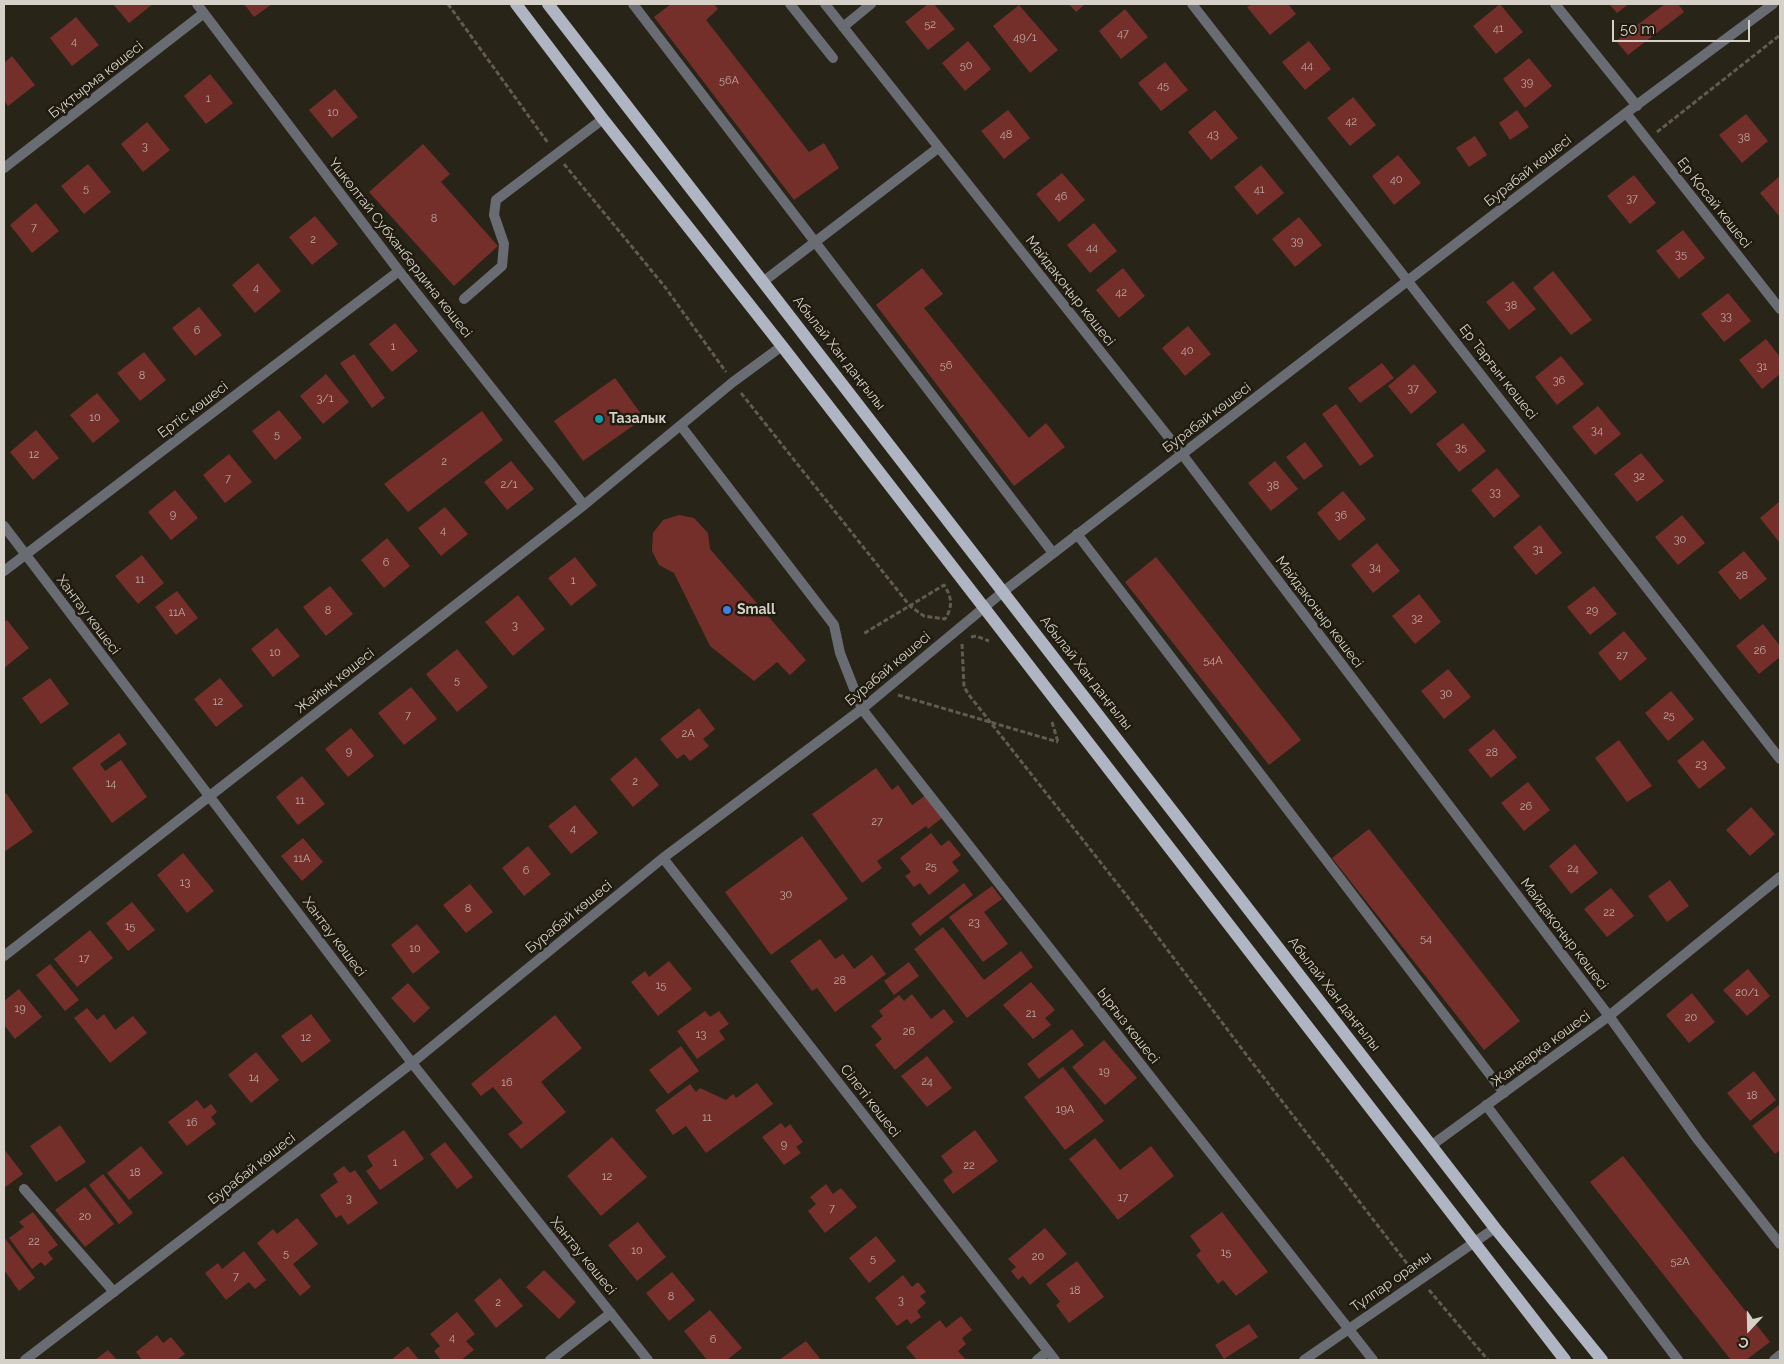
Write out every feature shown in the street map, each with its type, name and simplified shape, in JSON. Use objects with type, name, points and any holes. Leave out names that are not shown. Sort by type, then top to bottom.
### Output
[{"type":"main road","points":[[516,4],[603,119],[782,346],[1565,1360]]},
{"type":"main road","name":"Абылай Хан даңғылы","points":[[548,4],[1004,590],[1494,1228],[1602,1360]]},
{"type":"street","name":"Үшкөлтай Субханбердина көшесі","points":[[197,4],[399,271],[584,505]]},
{"type":"street","points":[[633,4],[1053,553]]},
{"type":"street","points":[[790,4],[833,58]]},
{"type":"street","name":"Майдақоңыр көшесі","points":[[825,4],[1182,454],[1609,1016],[1698,1140],[1780,1244]]},
{"type":"street","points":[[843,27],[871,4]]},
{"type":"street","name":"Ер Тарғын көшесі","points":[[1192,4],[1409,280],[1780,759]]},
{"type":"street","points":[[1555,4],[1637,106]]},
{"type":"street","name":"Бурабай көшесі","points":[[25,1360],[412,1063],[663,858],[862,709],[1004,590],[1626,113],[1773,4]]},
{"type":"street","name":"Бұқтырма көшесі","points":[[4,168],[204,13]]},
{"type":"street","name":"Ер Қосай көшесі","points":[[1626,113],[1780,309]]},
{"type":"street","points":[[464,299],[502,266],[504,244],[494,215],[496,200],[603,119]]},
{"type":"street","points":[[764,281],[938,148]]},
{"type":"street","name":"Ертіс көшесі","points":[[4,571],[399,271]]},
{"type":"street","name":"Жайық көшесі","points":[[4,956],[584,505],[733,382],[782,346]]},
{"type":"street","name":"Ырғыз көшесі","points":[[682,426],[834,625],[840,653],[862,709],[1372,1360]]},
{"type":"street","name":"Хантау көшесі","points":[[4,526],[412,1063],[648,1360]]},
{"type":"street","points":[[1077,534],[1504,1092]]},
{"type":"street","name":"Сілеті көшесі","points":[[663,858],[1055,1360]]},
{"type":"street","name":"Жаңаарқа көшесі","points":[[1432,1145],[1609,1016],[1780,877]]},
{"type":"street","points":[[1486,1105],[1678,1360]]},
{"type":"street","points":[[24,1189],[114,1292]]},
{"type":"street","name":"Тұлпар орамы","points":[[1304,1360],[1494,1228]]},
{"type":"street","points":[[550,1360],[612,1313]]},
{"type":"street","points":[[1037,1360],[1048,1351]]},
{"type":"street","points":[[1774,1360],[1780,1355]]},
{"type":"path","points":[[448,4],[556,156],[664,287],[733,382],[910,606],[924,616],[945,619],[952,604],[950,595],[944,585],[910,606],[862,634]]},
{"type":"path","points":[[1647,140],[1780,35]]},
{"type":"path","points":[[956,646],[962,641],[976,636],[988,639],[992,643]]},
{"type":"path","points":[[962,641],[964,687],[1419,1279],[1488,1360]]},
{"type":"path","points":[[903,688],[896,694],[1058,742],[1050,716]]},
{"type":"building","points":[[113,4],[153,4],[129,23]]},
{"type":"building","points":[[244,4],[272,4],[254,17]]},
{"type":"building","points":[[671,4],[714,4],[718,9],[706,20],[809,152],[824,143],[839,168],[794,200],[654,17]]},
{"type":"building","points":[[928,4],[934,4],[955,29],[928,50],[905,22]]},
{"type":"building","points":[[1069,4],[1085,4],[1076,12]]},
{"type":"building","points":[[1252,4],[1288,4],[1296,14],[1270,35],[1247,7]]},
{"type":"building","points":[[1500,4],[1523,32],[1496,54],[1473,26]]},
{"type":"building","points":[[1609,4],[1629,4],[1617,13]]},
{"type":"building","points":[[1665,4],[1678,4],[1684,12],[1628,55],[1616,41]]},
{"type":"building","points":[[1019,5],[1058,50],[1030,73],[993,26]]},
{"type":"building","points":[[1125,9],[1148,37],[1121,59],[1099,31]]},
{"type":"building","points":[[76,17],[99,45],[72,66],[50,38]]},
{"type":"building","points":[[968,41],[991,69],[965,91],[942,63]]},
{"type":"building","points":[[1309,41],[1331,69],[1305,90],[1282,62]]},
{"type":"building","points":[[12,56],[35,85],[8,106],[4,100],[4,63]]},
{"type":"building","points":[[1529,58],[1552,86],[1525,108],[1503,79]]},
{"type":"building","points":[[1165,62],[1188,90],[1161,111],[1138,83]]},
{"type":"building","points":[[210,74],[233,103],[206,124],[184,96]]},
{"type":"building","points":[[335,89],[358,117],[332,138],[309,110]]},
{"type":"building","points":[[1353,97],[1376,125],[1350,146],[1327,118]]},
{"type":"building","points":[[1008,110],[1030,138],[1004,159],[981,131]]},
{"type":"building","points":[[1215,110],[1238,138],[1211,160],[1188,132]]},
{"type":"building","points":[[1517,110],[1529,127],[1510,140],[1499,123]]},
{"type":"building","points":[[1746,114],[1768,141],[1742,163],[1719,135]]},
{"type":"building","points":[[147,122],[170,150],[143,172],[121,144]]},
{"type":"building","points":[[1475,136],[1487,155],[1469,167],[1456,148]]},
{"type":"building","points":[[423,144],[450,174],[441,182],[498,246],[454,286],[369,192]]},
{"type":"building","points":[[1398,155],[1421,183],[1394,205],[1372,176]]},
{"type":"building","points":[[88,164],[111,192],[84,214],[61,186]]},
{"type":"building","points":[[1261,165],[1284,193],[1257,215],[1234,187]]},
{"type":"building","points":[[1062,173],[1085,200],[1059,222],[1036,194]]},
{"type":"building","points":[[1634,175],[1656,203],[1630,224],[1607,196]]},
{"type":"building","points":[[1780,176],[1780,217],[1760,193]]},
{"type":"building","points":[[36,203],[59,231],[32,253],[10,225]]},
{"type":"building","points":[[315,216],[338,244],[312,265],[289,237]]},
{"type":"building","points":[[1299,217],[1322,245],[1295,267],[1272,239]]},
{"type":"building","points":[[1094,223],[1117,251],[1090,273],[1067,245]]},
{"type":"building","points":[[1683,230],[1705,258],[1679,279],[1656,251]]},
{"type":"building","points":[[258,263],[281,291],[255,313],[232,285]]},
{"type":"building","points":[[922,268],[943,294],[924,308],[1029,438],[1046,423],[1065,447],[1014,486],[876,305]]},
{"type":"building","points":[[1123,268],[1145,296],[1119,318],[1096,290]]},
{"type":"building","points":[[1553,271],[1592,320],[1571,335],[1533,288]]},
{"type":"building","points":[[1513,281],[1536,309],[1509,330],[1486,302]]},
{"type":"building","points":[[1728,293],[1751,321],[1724,342],[1701,314]]},
{"type":"building","points":[[199,307],[222,335],[195,356],[172,328]]},
{"type":"building","points":[[395,323],[418,351],[392,372],[369,344]]},
{"type":"building","points":[[1188,326],[1211,354],[1185,376],[1162,348]]},
{"type":"building","points":[[1766,339],[1780,357],[1780,374],[1762,389],[1739,360]]},
{"type":"building","points":[[144,352],[166,380],[140,401],[117,373]]},
{"type":"building","points":[[354,354],[385,398],[372,408],[340,363]]},
{"type":"building","points":[[1561,356],[1584,384],[1557,405],[1535,377]]},
{"type":"building","points":[[1382,363],[1394,378],[1360,403],[1348,388]]},
{"type":"building","points":[[1414,364],[1437,392],[1411,414],[1388,386]]},
{"type":"building","points":[[326,374],[349,402],[323,424],[300,396]]},
{"type":"building","name":"Тазалык","points":[[615,378],[644,418],[583,461],[554,421]]},
{"type":"building","points":[[97,393],[120,421],[93,443],[70,415]]},
{"type":"building","points":[[1336,404],[1374,456],[1360,466],[1322,414]]},
{"type":"building","points":[[1598,406],[1621,434],[1595,455],[1572,427]]},
{"type":"building","points":[[279,410],[302,438],[275,460],[252,431]]},
{"type":"building","points":[[482,411],[503,440],[408,512],[384,484]]},
{"type":"building","points":[[1463,423],[1486,451],[1459,472],[1436,444]]},
{"type":"building","points":[[36,430],[59,458],[33,480],[10,452]]},
{"type":"building","points":[[1305,442],[1323,466],[1304,480],[1286,457]]},
{"type":"building","points":[[1641,453],[1664,481],[1637,502],[1614,474]]},
{"type":"building","points":[[229,454],[252,482],[225,503],[203,475]]},
{"type":"building","points":[[511,461],[534,489],[507,510],[484,482]]},
{"type":"building","points":[[1275,461],[1298,489],[1271,511],[1248,483]]},
{"type":"building","points":[[1497,468],[1520,496],[1494,518],[1471,490]]},
{"type":"building","points":[[175,490],[198,518],[171,540],[148,512]]},
{"type":"building","points":[[1343,491],[1366,519],[1339,541],[1317,513]]},
{"type":"building","points":[[1780,501],[1780,543],[1760,518]]},
{"type":"building","points":[[445,507],[468,534],[441,556],[418,528]]},
{"type":"building","name":"Small","points":[[679,515],[694,518],[708,533],[710,549],[806,660],[790,675],[777,662],[754,681],[710,646],[674,573],[659,565],[652,551],[653,533],[663,520]]},
{"type":"building","points":[[1682,515],[1705,543],[1678,565],[1655,537]]},
{"type":"building","points":[[1540,525],[1562,553],[1536,575],[1513,547]]},
{"type":"building","points":[[387,538],[410,566],[384,588],[361,560]]},
{"type":"building","points":[[1377,543],[1400,571],[1373,593],[1351,565]]},
{"type":"building","points":[[1744,551],[1767,579],[1740,600],[1718,572]]},
{"type":"building","points":[[142,555],[164,583],[138,604],[115,576]]},
{"type":"building","points":[[575,557],[597,585],[571,606],[548,578]]},
{"type":"building","points":[[1156,557],[1301,740],[1269,765],[1125,582]]},
{"type":"building","points":[[330,586],[353,614],[326,636],[303,607]]},
{"type":"building","points":[[1594,586],[1617,614],[1590,635],[1567,607]]},
{"type":"building","points":[[177,591],[198,618],[176,635],[155,607]]},
{"type":"building","points":[[1419,594],[1441,622],[1415,644],[1392,616]]},
{"type":"building","points":[[518,595],[545,629],[513,656],[485,622]]},
{"type":"building","points":[[7,620],[29,648],[4,668],[4,622]]},
{"type":"building","points":[[1763,624],[1780,646],[1780,657],[1759,674],[1736,646]]},
{"type":"building","points":[[277,628],[300,656],[273,677],[251,649]]},
{"type":"building","points":[[1624,631],[1647,659],[1620,681],[1598,653]]},
{"type":"building","points":[[457,649],[488,687],[457,712],[426,674]]},
{"type":"building","points":[[1448,669],[1471,697],[1444,719],[1421,691]]},
{"type":"building","points":[[50,678],[69,704],[41,724],[22,698]]},
{"type":"building","points":[[220,678],[243,706],[216,727],[194,699]]},
{"type":"building","points":[[411,687],[437,719],[404,745],[378,713]]},
{"type":"building","points":[[1671,691],[1694,719],[1668,741],[1645,713]]},
{"type":"building","points":[[699,708],[715,729],[703,739],[709,746],[690,761],[684,754],[677,759],[660,739]]},
{"type":"building","points":[[351,728],[374,756],[348,777],[325,749]]},
{"type":"building","points":[[1494,729],[1517,757],[1491,778],[1468,750]]},
{"type":"building","points":[[119,733],[127,744],[100,764],[105,771],[121,760],[147,797],[112,823],[72,768]]},
{"type":"building","points":[[1619,740],[1652,786],[1627,802],[1595,758]]},
{"type":"building","points":[[1703,740],[1726,768],[1699,789],[1677,761]]},
{"type":"building","points":[[636,757],[659,785],[633,807],[610,779]]},
{"type":"building","points":[[876,768],[892,790],[898,785],[912,805],[926,795],[942,818],[928,829],[926,826],[877,861],[882,868],[862,883],[812,814]]},
{"type":"building","points":[[302,776],[325,804],[298,825],[276,797]]},
{"type":"building","points":[[1528,782],[1550,810],[1524,831],[1501,803]]},
{"type":"building","points":[[6,793],[33,832],[4,852],[4,794]]},
{"type":"building","points":[[575,805],[598,833],[571,854],[548,826]]},
{"type":"building","points":[[1751,807],[1775,834],[1750,856],[1726,830]]},
{"type":"building","points":[[1369,829],[1520,1021],[1484,1050],[1332,858]]},
{"type":"building","points":[[931,833],[941,846],[949,840],[961,855],[952,862],[959,871],[929,895],[920,883],[914,887],[905,876],[911,872],[900,858]]},
{"type":"building","points":[[802,836],[848,899],[771,955],[725,892]]},
{"type":"building","points":[[303,838],[323,862],[302,881],[281,856]]},
{"type":"building","points":[[1575,844],[1598,873],[1571,894],[1549,866]]},
{"type":"building","points":[[528,846],[551,874],[524,896],[502,868]]},
{"type":"building","points":[[183,853],[214,891],[187,913],[157,875]]},
{"type":"building","points":[[1670,880],[1689,906],[1667,922],[1648,896]]},
{"type":"building","points":[[964,883],[973,895],[920,936],[911,924]]},
{"type":"building","points":[[470,884],[493,912],[466,933],[443,905]]},
{"type":"building","points":[[992,886],[1002,899],[984,912],[1008,944],[983,962],[949,917]]},
{"type":"building","points":[[1611,888],[1634,916],[1607,937],[1584,909]]},
{"type":"building","points":[[132,902],[155,930],[128,951],[106,923]]},
{"type":"building","points":[[417,924],[440,952],[413,974],[391,945]]},
{"type":"building","points":[[943,927],[984,980],[1021,951],[1033,967],[967,1018],[914,949]]},
{"type":"building","points":[[90,930],[113,958],[77,987],[54,959]]},
{"type":"building","points":[[820,939],[835,959],[843,954],[854,969],[872,955],[886,974],[835,1012],[817,988],[812,991],[790,961]]},
{"type":"building","points":[[669,961],[692,989],[658,1016],[631,982],[645,971],[649,977]]},
{"type":"building","points":[[909,962],[919,976],[894,995],[884,981]]},
{"type":"building","points":[[50,964],[79,1000],[65,1011],[36,975]]},
{"type":"building","points":[[1748,969],[1770,996],[1747,1016],[1723,990]]},
{"type":"building","points":[[1031,982],[1055,1010],[1045,1018],[1051,1025],[1033,1039],[1003,1005]]},
{"type":"building","points":[[408,983],[430,1008],[414,1023],[391,998]]},
{"type":"building","points":[[19,989],[42,1017],[15,1039],[4,1025],[4,1001]]},
{"type":"building","points":[[1692,993],[1715,1022],[1689,1043],[1666,1015]]},
{"type":"building","points":[[912,994],[931,1019],[944,1009],[954,1022],[895,1070],[875,1045],[882,1039],[871,1026],[883,1016],[879,1011],[899,995],[904,1001]]},
{"type":"building","points":[[87,1008],[97,1020],[104,1014],[115,1030],[133,1016],[147,1033],[110,1063],[74,1018]]},
{"type":"building","points":[[705,1011],[710,1017],[719,1011],[729,1024],[719,1031],[725,1039],[697,1059],[677,1031]]},
{"type":"building","points":[[311,1014],[331,1041],[302,1063],[281,1036]]},
{"type":"building","points":[[555,1015],[582,1048],[541,1082],[566,1112],[521,1149],[508,1134],[523,1123],[493,1087],[481,1096],[471,1084]]},
{"type":"building","points":[[1072,1029],[1084,1045],[1039,1079],[1027,1064]]},
{"type":"building","points":[[1104,1040],[1137,1078],[1105,1105],[1072,1067]]},
{"type":"building","points":[[681,1046],[699,1071],[668,1094],[649,1070]]},
{"type":"building","points":[[256,1052],[279,1080],[251,1103],[228,1075]]},
{"type":"building","points":[[927,1056],[952,1088],[927,1107],[901,1076]]},
{"type":"building","points":[[1063,1067],[1104,1121],[1065,1150],[1024,1097]]},
{"type":"building","points":[[1754,1071],[1776,1100],[1750,1121],[1727,1093]]},
{"type":"building","points":[[757,1083],[773,1104],[706,1153],[686,1126],[673,1135],[655,1110],[690,1084],[696,1092],[700,1088],[726,1100],[733,1094],[736,1098]]},
{"type":"building","points":[[197,1100],[204,1109],[211,1104],[217,1112],[211,1117],[216,1124],[187,1146],[168,1122]]},
{"type":"building","points":[[1779,1105],[1780,1150],[1775,1154],[1752,1126]]},
{"type":"building","points":[[781,1123],[785,1128],[790,1124],[803,1142],[796,1147],[801,1153],[784,1165],[762,1137]]},
{"type":"building","points":[[60,1125],[86,1162],[56,1182],[30,1146]]},
{"type":"building","points":[[404,1130],[424,1159],[380,1190],[366,1171],[373,1166],[367,1156]]},
{"type":"building","points":[[975,1130],[998,1161],[953,1194],[943,1180],[953,1172],[941,1156]]},
{"type":"building","points":[[612,1137],[647,1177],[601,1216],[567,1176]]},
{"type":"building","points":[[1095,1138],[1120,1170],[1151,1146],[1174,1176],[1118,1220],[1069,1159]]},
{"type":"building","points":[[445,1142],[473,1177],[457,1189],[430,1154]]},
{"type":"building","points":[[141,1146],[163,1173],[129,1200],[107,1173]]},
{"type":"building","points":[[4,1149],[23,1174],[4,1188]]},
{"type":"building","points":[[1623,1156],[1770,1342],[1746,1360],[1731,1360],[1590,1182]]},
{"type":"building","points":[[344,1166],[350,1173],[355,1170],[378,1203],[348,1225],[341,1215],[336,1218],[320,1195],[338,1182],[333,1174]]},
{"type":"building","points":[[103,1174],[133,1213],[119,1224],[89,1185]]},
{"type":"building","points":[[826,1184],[833,1194],[841,1188],[857,1207],[825,1233],[808,1211],[816,1204],[810,1197]]},
{"type":"building","points":[[85,1187],[114,1224],[85,1247],[55,1210]]},
{"type":"building","points":[[33,1212],[58,1245],[48,1252],[53,1259],[45,1266],[41,1262],[32,1269],[9,1238],[24,1227],[19,1222]]},
{"type":"building","points":[[1222,1212],[1268,1272],[1236,1296],[1223,1280],[1218,1284],[1196,1255],[1201,1251],[1190,1236]]},
{"type":"building","points":[[297,1218],[318,1244],[293,1264],[311,1287],[300,1296],[257,1243],[273,1229],[277,1234]]},
{"type":"building","points":[[638,1222],[666,1257],[637,1281],[608,1245]]},
{"type":"building","points":[[1045,1228],[1067,1254],[1030,1285],[1023,1276],[1018,1280],[1011,1271],[1016,1267],[1008,1259]]},
{"type":"building","points":[[876,1236],[896,1261],[869,1283],[849,1258]]},
{"type":"building","points":[[4,1237],[35,1278],[19,1291],[4,1270]]},
{"type":"building","points":[[244,1251],[266,1280],[255,1289],[249,1282],[226,1300],[205,1273],[218,1263],[222,1269]]},
{"type":"building","points":[[1077,1261],[1104,1297],[1069,1323],[1056,1305],[1060,1302],[1046,1284]]},
{"type":"building","points":[[544,1270],[576,1302],[559,1319],[526,1287]]},
{"type":"building","points":[[672,1272],[695,1300],[669,1321],[646,1293]]},
{"type":"building","points":[[903,1275],[912,1287],[918,1282],[926,1292],[920,1296],[926,1303],[917,1311],[921,1317],[911,1324],[907,1319],[897,1326],[875,1298]]},
{"type":"building","points":[[500,1278],[523,1306],[496,1328],[474,1300]]},
{"type":"building","points":[[710,1310],[742,1348],[727,1360],[707,1360],[684,1331]]},
{"type":"building","points":[[457,1312],[475,1334],[466,1341],[474,1350],[461,1360],[441,1360],[434,1351],[440,1346],[430,1334]]},
{"type":"building","points":[[961,1316],[972,1330],[962,1338],[966,1344],[958,1351],[966,1360],[917,1360],[906,1347],[940,1320],[946,1328]]},
{"type":"building","points":[[1249,1324],[1258,1337],[1224,1359],[1215,1345]]},
{"type":"building","points":[[157,1335],[163,1343],[171,1337],[185,1354],[177,1360],[142,1360],[136,1352]]},
{"type":"building","points":[[806,1341],[821,1360],[779,1360]]},
{"type":"building","points":[[408,1346],[419,1360],[391,1360]]},
{"type":"building","points":[[108,1350],[117,1360],[95,1360]]},
{"type":"place","name":"Тазалык","points":[[599,419]]},
{"type":"place","name":"Small","points":[[727,610]]}]
